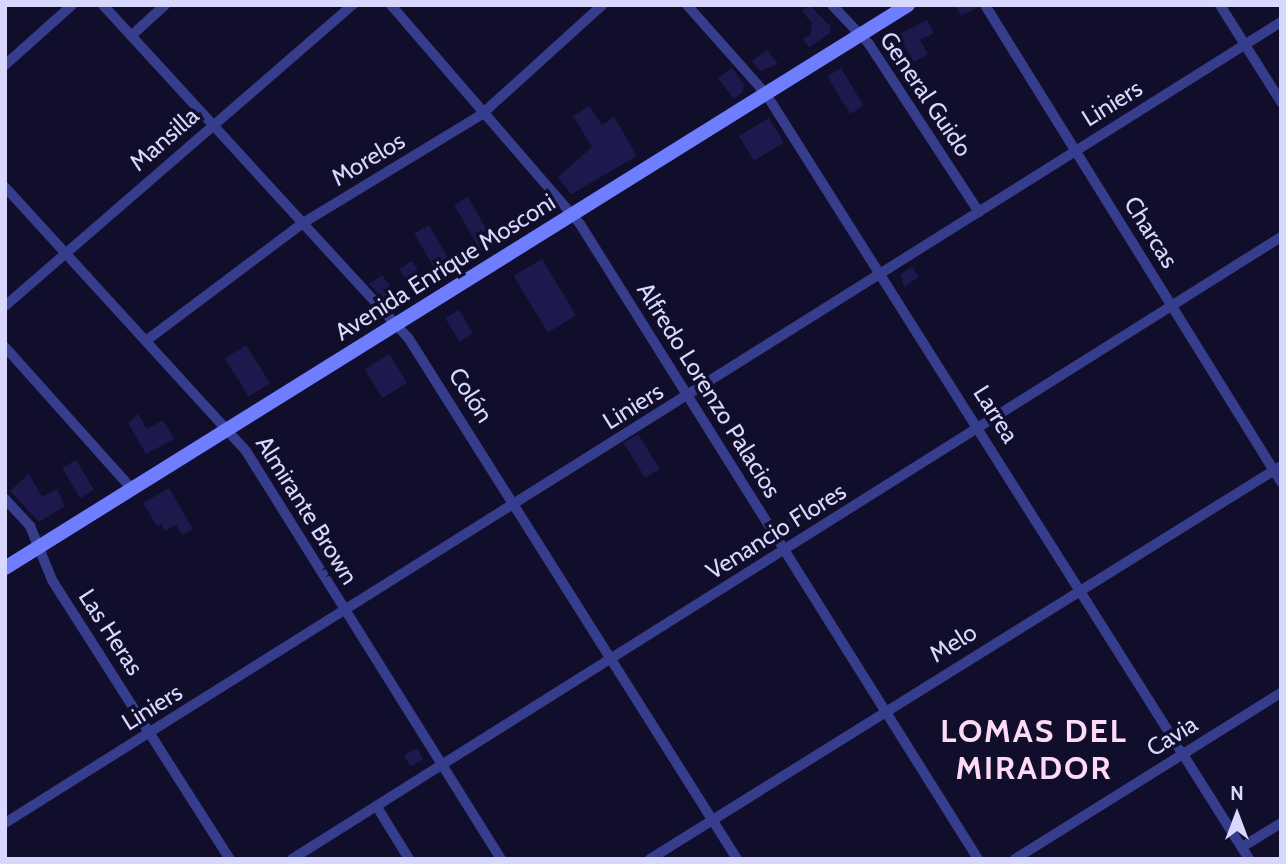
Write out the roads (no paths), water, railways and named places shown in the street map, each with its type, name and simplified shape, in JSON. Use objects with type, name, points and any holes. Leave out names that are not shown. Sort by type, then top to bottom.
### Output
[{"type":"main road","name":"Avenida Enrique Mosconi","points":[[5,568],[908,5]]},
{"type":"street","points":[[5,65],[72,5]]},
{"type":"street","name":"Colón","points":[[103,5],[396,325],[516,503],[737,859]]},
{"type":"street","points":[[131,36],[165,5]]},
{"type":"street","name":"Mansilla","points":[[5,306],[353,5]]},
{"type":"street","name":"Alfredo Lorenzo Palacios","points":[[391,5],[482,114],[573,214],[978,859]]},
{"type":"street","name":"Morelos","points":[[147,340],[303,223],[482,114],[602,5]]},
{"type":"street","name":"Larrea","points":[[687,5],[766,94],[979,427],[1249,859]]},
{"type":"street","name":"General Guido","points":[[832,5],[861,35],[979,212]]},
{"type":"street","name":"Charcas","points":[[985,5],[1277,468],[1281,482]]},
{"type":"street","points":[[1220,5],[1281,102]]},
{"type":"street","name":"Liniers","points":[[5,823],[1281,22]]},
{"type":"street","name":"Almirante Brown","points":[[5,187],[246,451],[501,859]]},
{"type":"street","name":"Venancio Flores","points":[[292,859],[444,766],[1281,237]]},
{"type":"street","points":[[5,347],[131,488]]},
{"type":"street","name":"Melo","points":[[650,859],[1080,587],[1277,468]]},
{"type":"street","name":"Las Heras","points":[[5,499],[30,526],[52,580],[230,859]]},
{"type":"street","name":"Cavia","points":[[1015,859],[1281,693]]},
{"type":"street","points":[[377,807],[409,859]]},
{"type":"street","points":[[1242,847],[1281,823]]},
{"type":"district","name":"LOMAS DEL MIRADOR","points":[[1034,750]]}]
